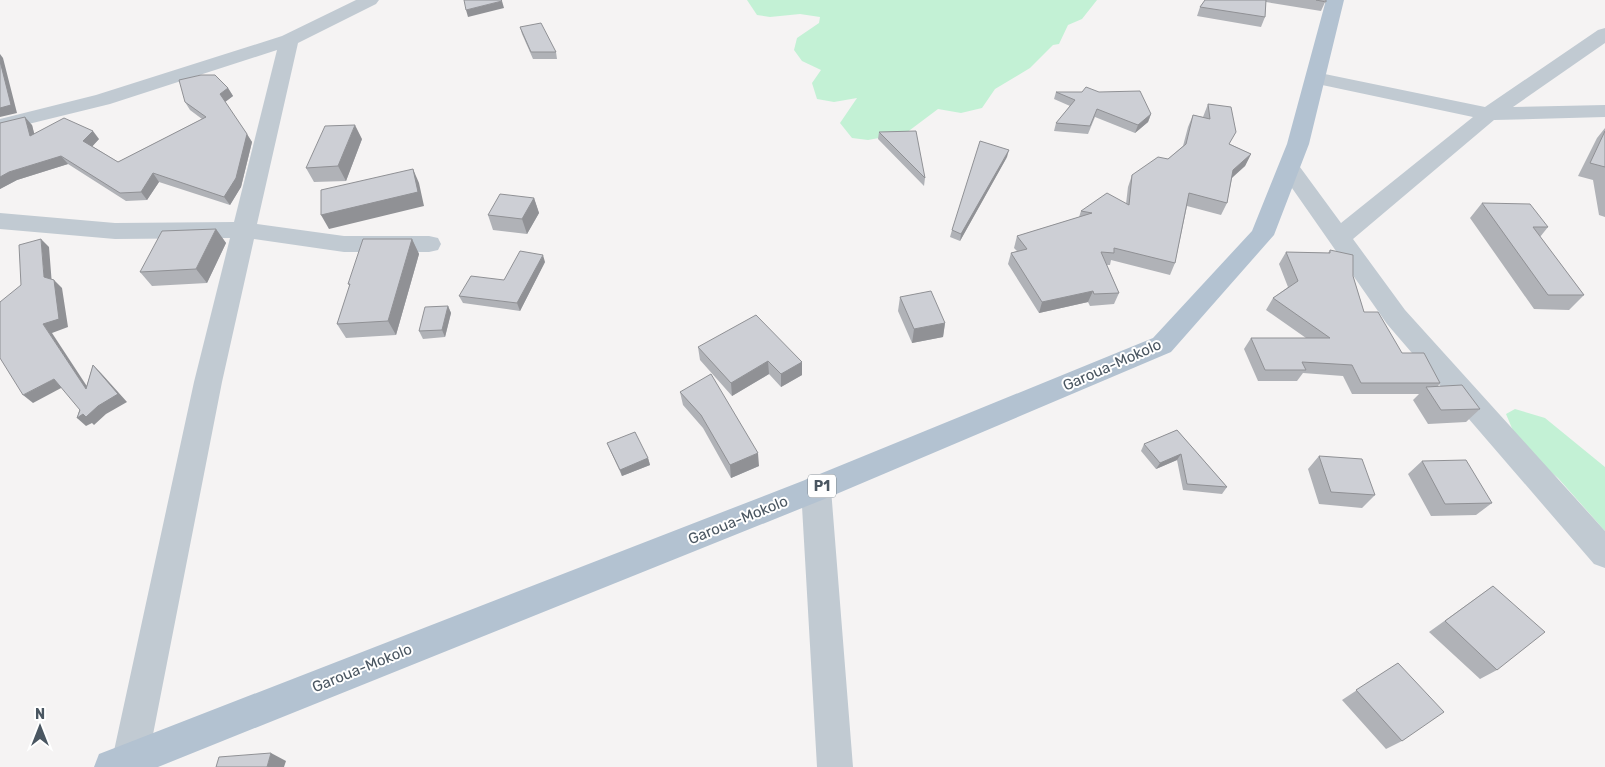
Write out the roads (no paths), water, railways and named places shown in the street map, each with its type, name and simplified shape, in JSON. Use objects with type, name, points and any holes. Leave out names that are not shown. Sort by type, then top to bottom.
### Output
[{"type":"main road","name":"Garoua-Mokolo","points":[[121,763],[816,489],[1162,345],[1262,235],[1298,144],[1335,0]]},
{"type":"street","points":[[0,125],[103,100],[289,40],[370,0]]},
{"type":"street","points":[[1338,238],[1489,114],[1605,34]]},
{"type":"street","points":[[121,763],[289,40]]},
{"type":"street","points":[[1315,78],[1489,114],[1605,111]]},
{"type":"street","points":[[1288,168],[1396,317],[1605,554]]},
{"type":"street","points":[[0,221],[115,231],[244,230],[344,244],[429,244]]},
{"type":"street","points":[[816,489],[835,767]]}]
